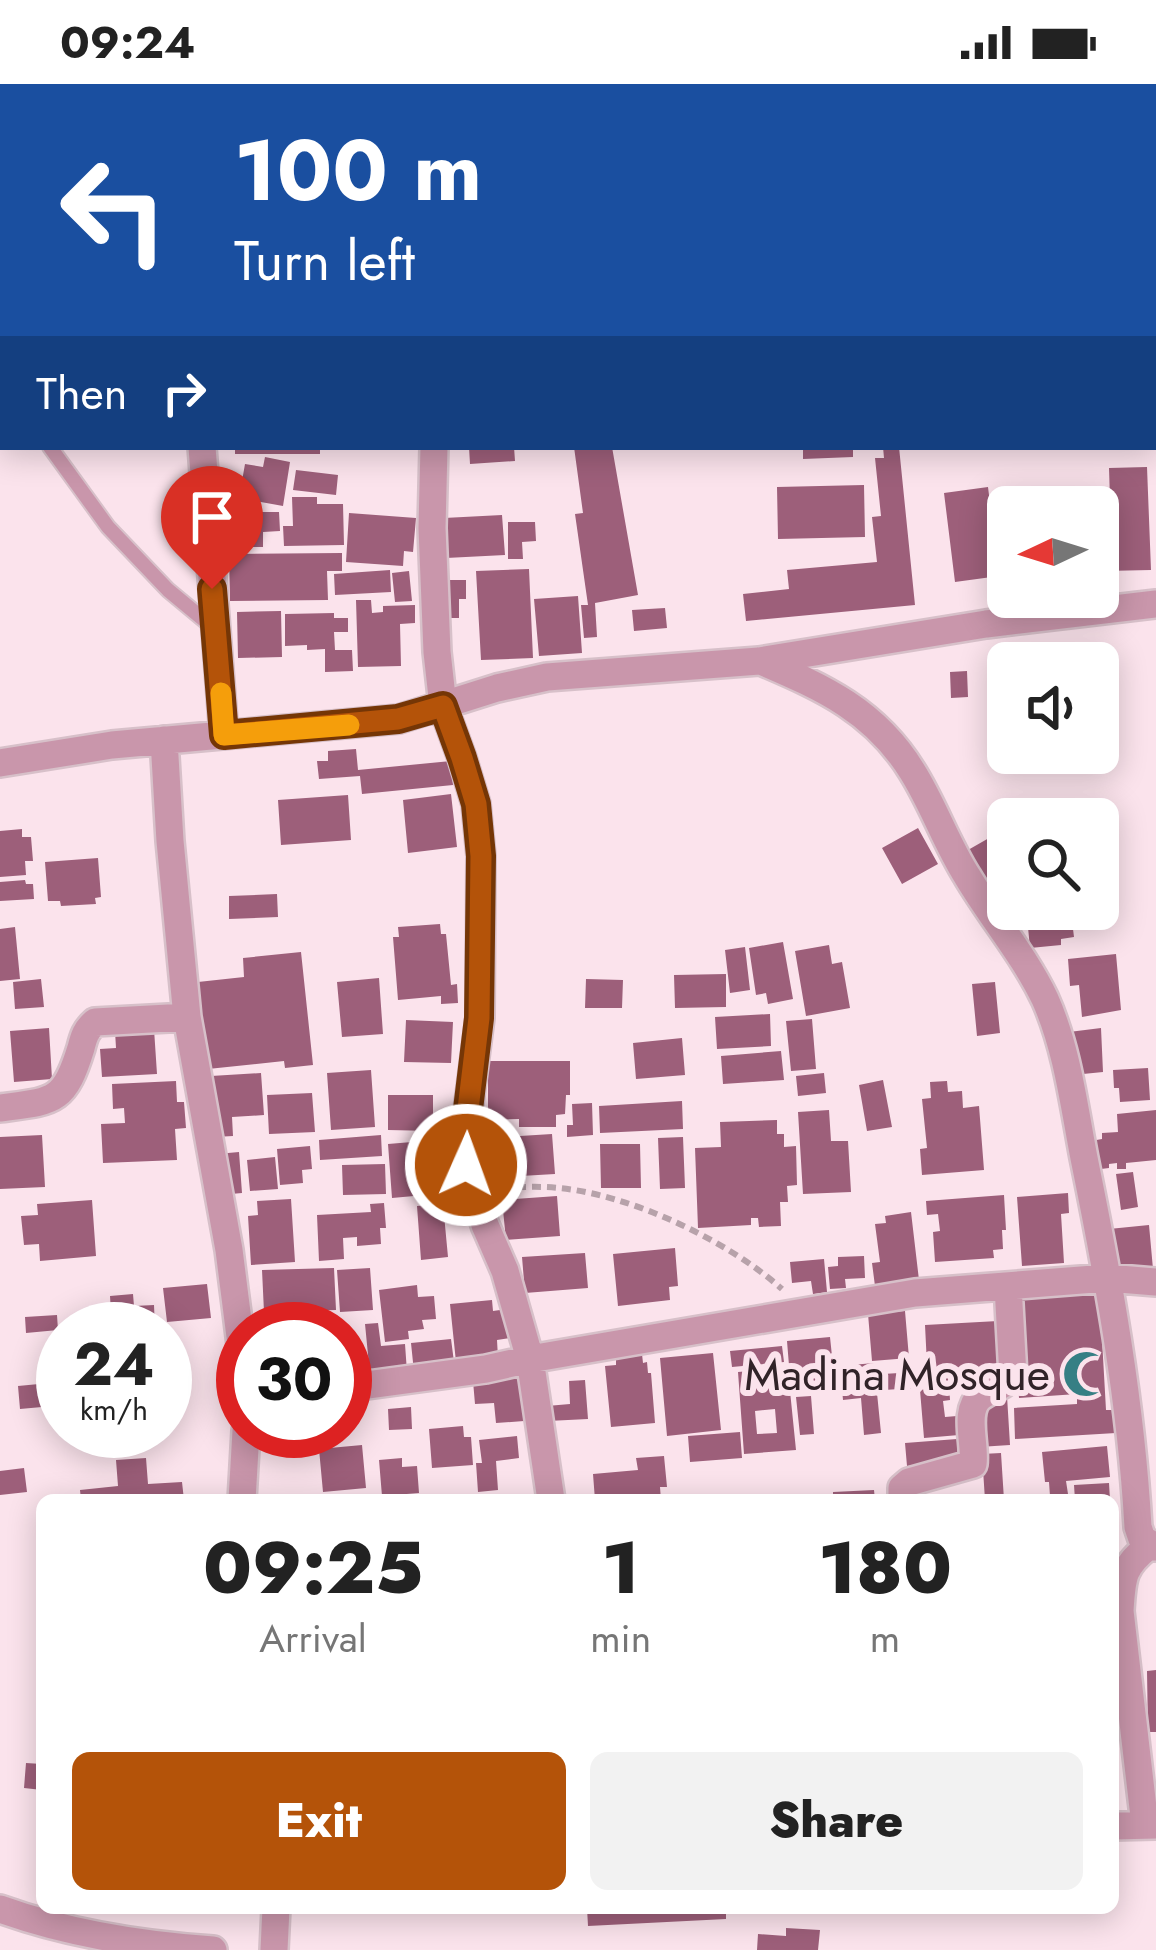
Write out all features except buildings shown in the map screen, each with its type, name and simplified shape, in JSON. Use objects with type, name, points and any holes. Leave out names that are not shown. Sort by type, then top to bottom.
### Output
[{"type":"street","points":[[202,450],[224,735]]},
{"type":"street","points":[[434,450],[433,548],[443,706],[476,804],[481,856],[479,1018],[466,1165],[505,1271],[530,1359],[550,1494]]},
{"type":"street","points":[[0,763],[112,745],[398,719],[547,677],[759,661],[986,624],[1156,604]]},
{"type":"street","points":[[759,661],[821,687],[861,711],[893,745],[913,772],[966,876],[1022,956],[1047,1004],[1064,1060],[1128,1394],[1138,1527],[1142,1539],[1153,1546],[1127,1565],[1120,1611],[1150,1825],[1119,1826]]},
{"type":"street","points":[[164,740],[187,1017],[236,1302]]},
{"type":"street","points":[[0,1108],[52,1099],[71,1078],[93,1023],[187,1017]]},
{"type":"street","points":[[372,1384],[915,1293],[1107,1278],[1156,1282]]},
{"type":"street","points":[[902,1494],[909,1482],[973,1464],[973,1407],[981,1396],[1013,1376],[1008,1286]]},
{"type":"street","points":[[242,1494],[244,1458]]},
{"type":"street","points":[[0,1909],[69,1931],[212,1950]]},
{"type":"street","points":[[274,1950],[276,1914]]},
{"type":"lane","points":[[52,450],[108,527],[168,590],[215,629]]},
{"type":"path","points":[[473,1190],[539,1186],[614,1199],[723,1245],[762,1271],[807,1311]]},
{"type":"slow traffic","points":[[221,693],[224,735],[349,725]]},
{"type":"place","name":"Madina Mosque","points":[[1086,1374]]},
{"type":"route","points":[[212,589],[224,735],[398,719],[443,706],[476,804],[481,856],[479,1018],[466,1165]]}]
